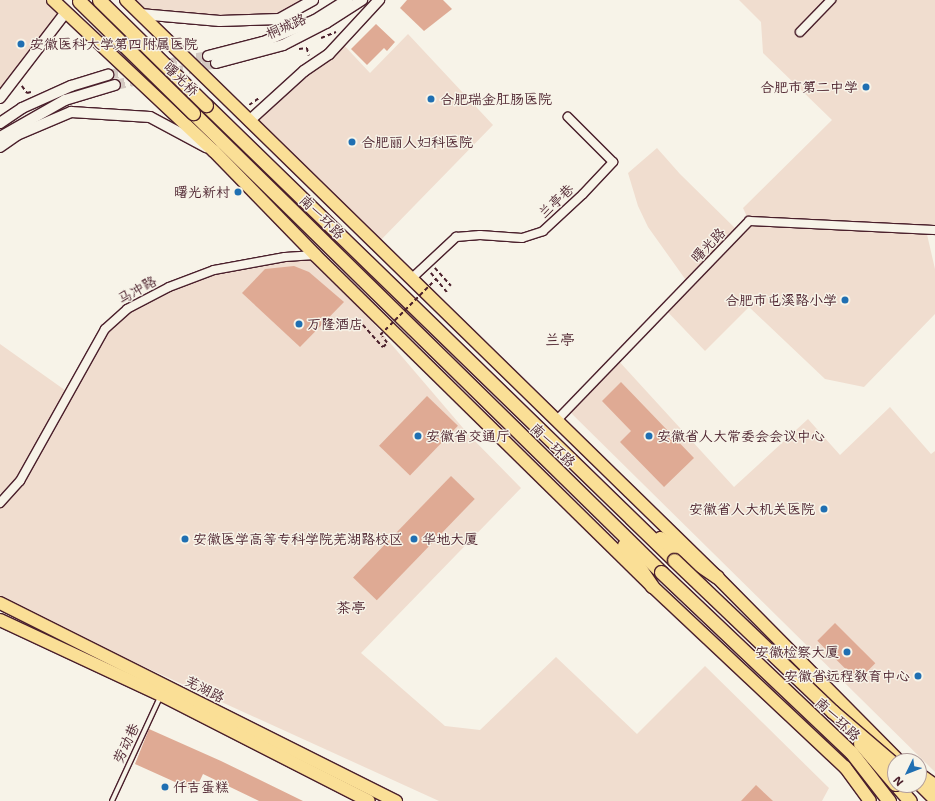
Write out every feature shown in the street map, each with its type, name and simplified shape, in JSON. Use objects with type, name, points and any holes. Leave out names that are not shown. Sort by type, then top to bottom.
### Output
[{"type":"highway","name":"曙光桥","points":[[99,0],[206,105]]},
{"type":"highway","name":"曙光桥","points":[[78,1],[193,113]]},
{"type":"highway","name":"南一环路","points":[[206,105],[633,521],[832,711],[887,753]]},
{"type":"highway","name":"南一环路","points":[[193,113],[661,572],[851,752],[890,801]]},
{"type":"highway","points":[[608,520],[652,586]]},
{"type":"highway","points":[[633,521],[718,577]]},
{"type":"highway","points":[[832,711],[887,775]]},
{"type":"highway","points":[[903,793],[910,801]]},
{"type":"main road","points":[[53,0],[214,151],[315,255],[652,586],[851,768],[866,792]]},
{"type":"main road","points":[[126,0],[556,421],[718,577],[891,753]]},
{"type":"main road","name":"芜湖路","points":[[0,603],[396,801]]},
{"type":"main road","name":"芜湖路","points":[[0,620],[161,695],[369,801]]},
{"type":"street","points":[[140,14],[220,21],[279,19],[313,0]]},
{"type":"street","name":"桐城路","points":[[208,56],[263,42],[315,20],[347,0]]},
{"type":"street","name":"桐城路","points":[[216,63],[283,45],[326,23],[362,0]]},
{"type":"street","points":[[249,121],[304,71],[329,54],[379,0]]},
{"type":"street","points":[[800,32],[831,0]]},
{"type":"street","points":[[0,98],[66,12]]},
{"type":"street","points":[[0,123],[22,108],[71,86],[108,75]]},
{"type":"street","points":[[0,137],[65,100],[115,85]]},
{"type":"street","points":[[0,147],[17,135],[71,112],[150,117],[214,151]]},
{"type":"street","name":"兰亭巷","points":[[411,279],[456,237],[480,234],[522,238],[543,231],[583,194],[614,162],[568,118]]},
{"type":"street","name":"曙光路","points":[[556,421],[749,221],[935,230]]},
{"type":"street","name":"马冲路","points":[[2,498],[20,481],[105,329],[126,309],[169,287],[214,270],[285,257],[315,255]]},
{"type":"lane","name":"劳动巷","points":[[112,801],[161,695]]},
{"type":"lane","points":[[851,768],[881,751],[881,742]]},
{"type":"lane","points":[[864,778],[887,758]]},
{"type":"path","points":[[292,50],[306,48],[310,59]]},
{"type":"path","points":[[240,112],[264,94]]},
{"type":"path","points":[[447,292],[429,271],[433,267],[451,286]]},
{"type":"path","points":[[363,325],[383,347],[387,343],[380,335],[436,279]]},
{"type":"shaded area","name":"安徽医科大学第四附属医院","points":[[0,0],[53,0],[66,12],[0,98]]},
{"type":"shaded area","points":[[126,0],[313,0],[279,19],[140,14]]},
{"type":"shaded area","points":[[739,0],[935,0],[935,230],[926,230],[935,269],[935,314],[864,387],[825,379],[749,307],[705,351],[664,308],[688,283],[648,227],[638,206],[628,173],[657,148],[680,174],[738,231],[749,221],[743,208],[832,120],[763,53],[761,22]]},
{"type":"shaded area","name":"合肥丽人妇科医院","points":[[408,34],[493,125],[376,245],[249,121],[341,42],[370,73]]},
{"type":"shaded area","points":[[315,255],[469,435],[521,488],[361,653],[445,726],[480,730],[556,657],[637,734],[705,666],[829,788],[822,801],[439,801],[0,601],[0,503],[5,497],[0,493],[0,344],[69,393],[105,329],[127,309],[214,270]]},
{"type":"shaded area","points":[[616,358],[734,487],[808,419],[840,455],[890,407],[931,454],[935,451],[935,772],[927,764],[927,753],[916,753],[568,410]]},
{"type":"building","points":[[407,0],[443,0],[452,9],[424,31],[400,8]]},
{"type":"building","points":[[376,24],[395,42],[387,51],[384,48],[367,65],[351,49]]},
{"type":"building","name":"万隆酒店","points":[[294,266],[309,272],[344,302],[300,347],[242,293],[265,269]]},
{"type":"building","name":"安徽省人大常委会会议中心","points":[[621,382],[694,458],[664,487],[620,442],[631,431],[602,401]]},
{"type":"building","name":"安徽省交通厅","points":[[427,396],[458,426],[410,476],[379,446]]},
{"type":"building","name":"华地大厦","points":[[451,476],[475,499],[377,600],[353,577]]},
{"type":"building","name":"安徽检察大厦","points":[[835,623],[875,663],[858,681],[817,641]]},
{"type":"building","points":[[149,729],[221,761],[303,801],[259,801],[203,774],[195,791],[135,764]]},
{"type":"building","points":[[756,785],[773,801],[741,801]]},
{"type":"tunnel","points":[[108,75],[208,56]]},
{"type":"tunnel","points":[[115,85],[216,63]]},
{"type":"place","name":"安徽医科大学第四附属医院","points":[[21,44]]},
{"type":"place","name":"合肥市第二中学","points":[[866,87]]},
{"type":"place","name":"合肥瑞金肛肠医院","points":[[431,99]]},
{"type":"place","name":"合肥丽人妇科医院","points":[[352,142]]},
{"type":"place","name":"曙光新村","points":[[238,192]]},
{"type":"place","name":"合肥市屯溪路小学","points":[[845,300]]},
{"type":"place","name":"万隆酒店","points":[[299,324]]},
{"type":"place","name":"安徽省交通厅","points":[[418,436]]},
{"type":"place","name":"安徽省人大常委会会议中心","points":[[649,436]]},
{"type":"place","name":"安徽省人大机关医院","points":[[824,509]]},
{"type":"place","name":"安徽医学高等专科学院芜湖路校区","points":[[185,539]]},
{"type":"place","name":"华地大厦","points":[[414,539]]},
{"type":"place","name":"安徽检察大厦","points":[[847,652]]},
{"type":"place","name":"安徽省远程教育中心","points":[[918,676]]},
{"type":"place","name":"仟吉蛋糕","points":[[165,787]]},
{"type":"district","name":"兰亭","points":[[560,341]]},
{"type":"district","name":"茶亭","points":[[351,609]]}]
